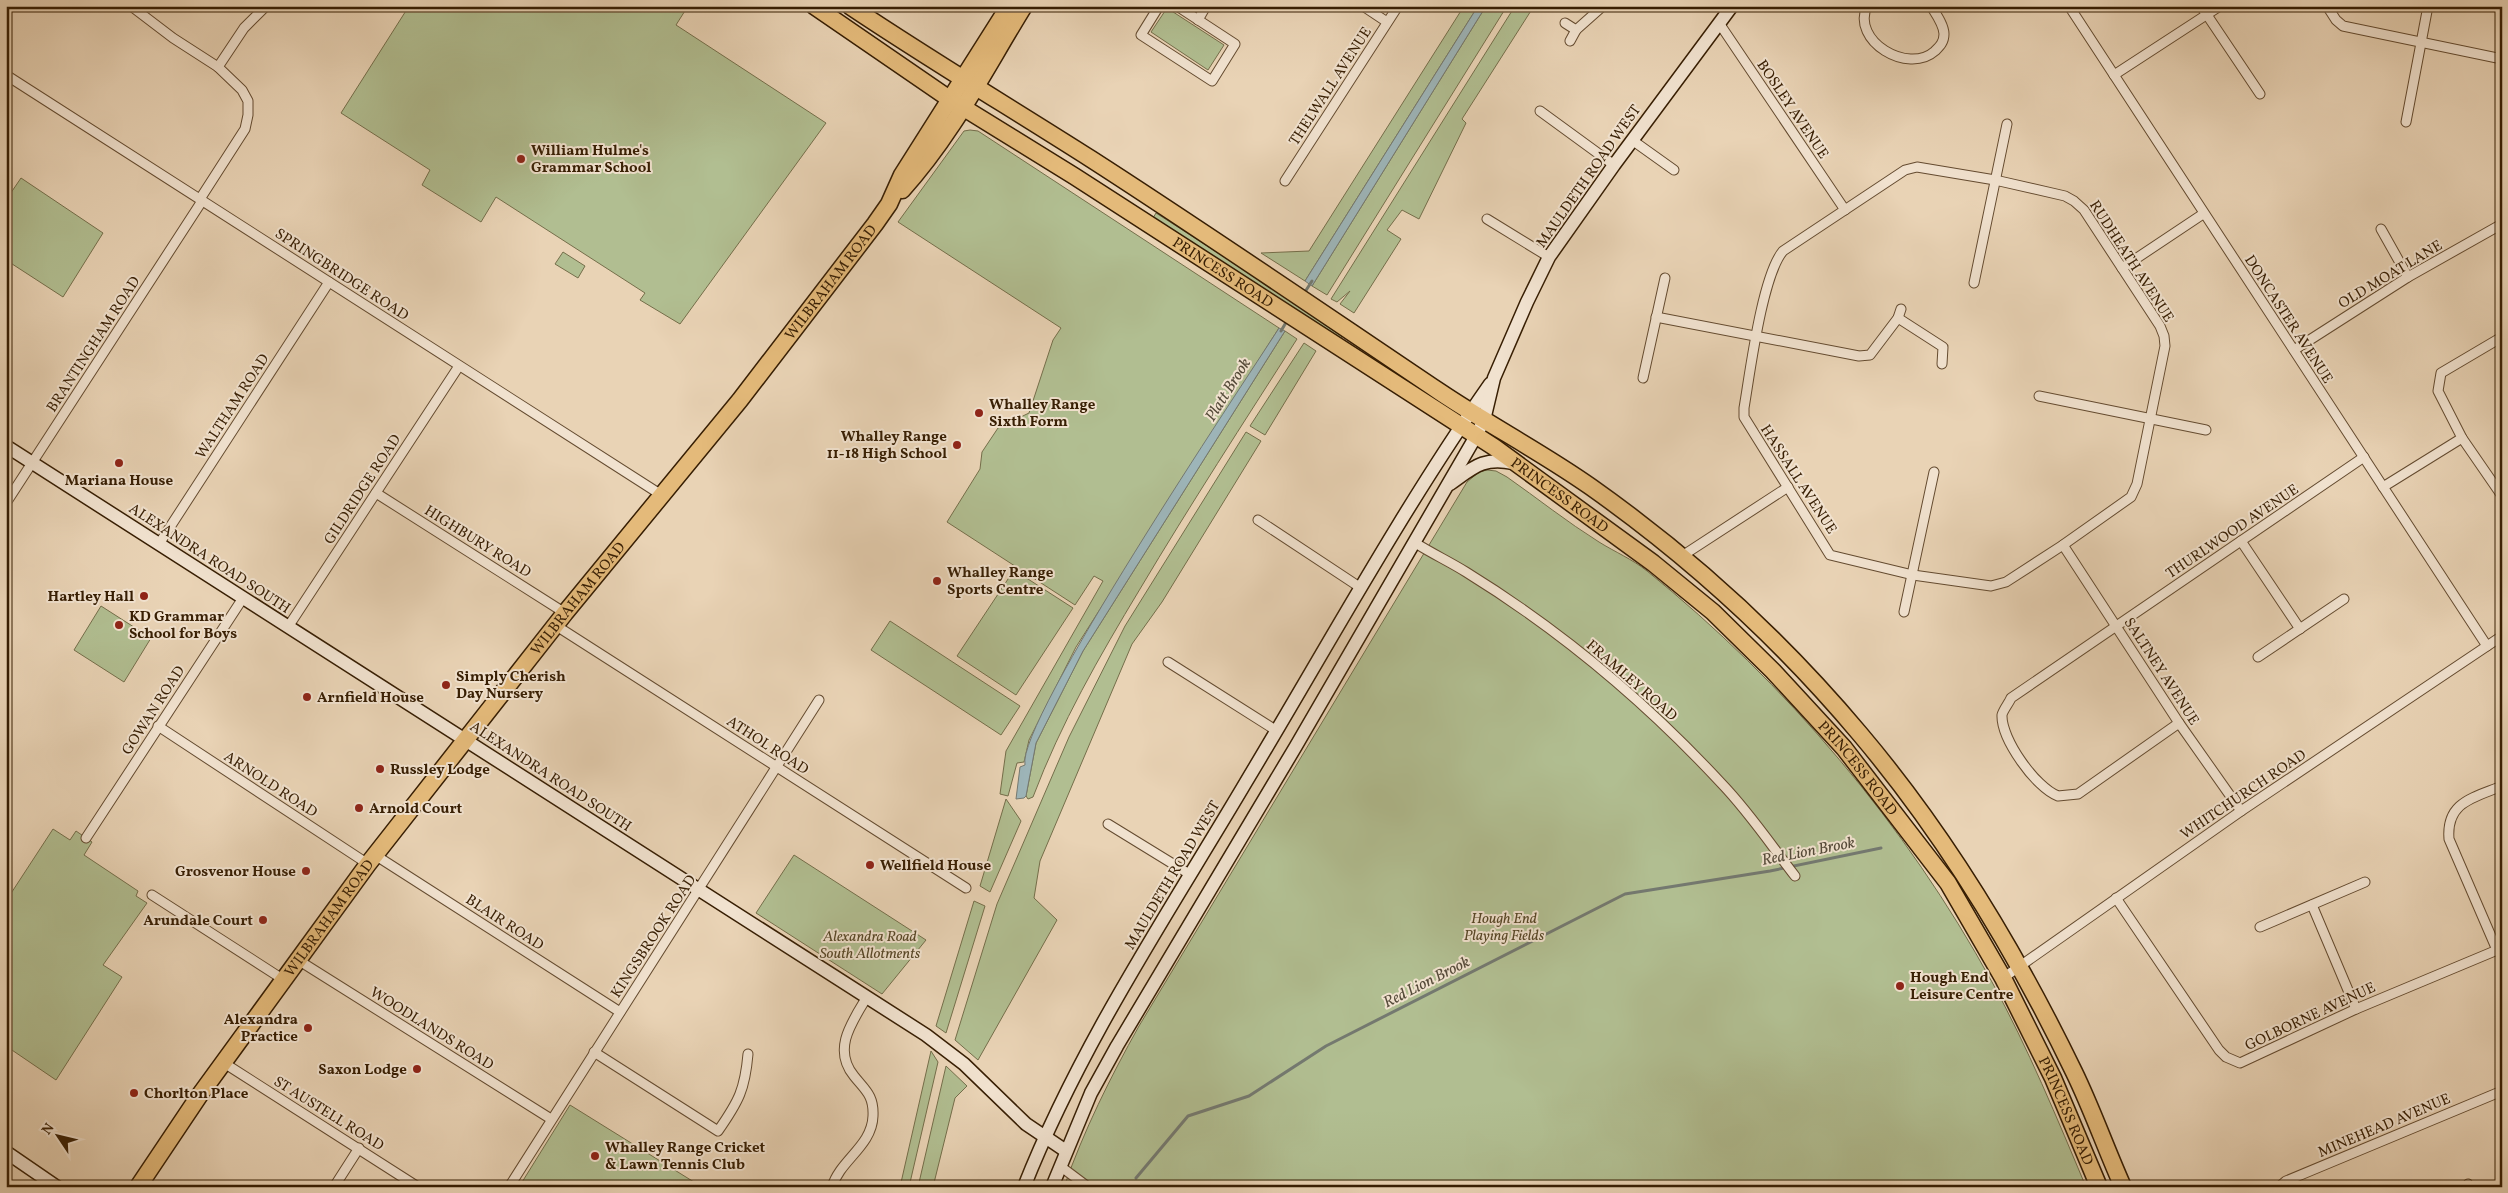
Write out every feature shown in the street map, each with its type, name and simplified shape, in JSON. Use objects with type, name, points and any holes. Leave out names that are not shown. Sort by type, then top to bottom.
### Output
[{"type":"highway","name":"PRINCESS ROAD","points":[[814,6],[958,104],[1074,176],[1330,342],[1589,485],[1682,556],[1788,654],[1860,733],[1946,845],[2020,965],[2076,1076],[2122,1187]]},
{"type":"highway","name":"PRINCESS ROAD","points":[[850,6],[1092,160],[1340,323],[1472,419],[1476,436],[1676,580],[1713,612],[1779,677],[1844,748],[1948,883],[2003,978],[2053,1078],[2099,1187]]},
{"type":"highway","name":"WILBRAHAM ROAD","points":[[958,104],[963,78],[1009,6]]},
{"type":"highway","name":"WILBRAHAM ROAD","points":[[138,1187],[224,1063],[372,860],[560,619],[663,496],[803,321],[889,204],[902,175],[958,104],[977,87],[1024,6]]},
{"type":"street","name":"BRANTINGHAM ROAD","points":[[6,503],[238,143],[245,129],[248,101],[242,90],[218,67],[172,38],[130,6]]},
{"type":"street","points":[[218,67],[244,28],[266,6]]},
{"type":"street","points":[[1160,6],[1141,35],[1212,80],[1235,44],[1177,6]]},
{"type":"street","points":[[1198,20],[1206,6]]},
{"type":"street","points":[[1363,6],[1387,22]]},
{"type":"street","name":"THELWALL AVENUE","points":[[1285,181],[1398,6]]},
{"type":"street","points":[[1570,41],[1576,30],[1603,6]]},
{"type":"street","name":"MAULDETH ROAD WEST","points":[[1024,1187],[1044,1138],[1102,1021],[1361,588],[1472,419],[1494,378],[1526,302],[1549,257],[1632,140],[1732,6]]},
{"type":"street","points":[[1867,6],[1864,12],[1866,25],[1871,37],[1890,55],[1905,60],[1932,54],[1942,44],[1944,33],[1931,6]]},
{"type":"street","name":"DONCASTER AVENUE","points":[[2068,6],[2487,646]]},
{"type":"street","points":[[2201,6],[2260,94]]},
{"type":"street","points":[[2114,75],[2208,16],[2220,6]]},
{"type":"street","points":[[2327,6],[2336,20],[2343,26],[2502,59]]},
{"type":"street","points":[[2406,122],[2428,6]]},
{"type":"street","points":[[1565,23],[1576,30]]},
{"type":"street","name":"BOSLEY AVENUE","points":[[1719,23],[1844,210]]},
{"type":"street","name":"SPRINGBRIDGE ROAD","points":[[6,75],[663,496]]},
{"type":"street","points":[[1540,111],[1614,165]]},
{"type":"street","points":[[1974,283],[2007,124]]},
{"type":"street","points":[[1632,140],[1674,170]]},
{"type":"street","name":"RUDHEATH AVENUE","points":[[1844,210],[1905,170],[1916,167],[1995,180],[2065,196],[2074,200],[2084,210],[2160,326],[2165,346],[2137,484],[2131,496],[2063,545]]},
{"type":"street","name":"HASSALL AVENUE","points":[[1844,210],[1783,251],[1774,261],[1744,408],[1744,417],[1830,555],[1913,575],[1991,586],[2006,582],[2063,545]]},
{"type":"street","points":[[2122,268],[2203,214]]},
{"type":"street","points":[[1486,219],[1549,257]]},
{"type":"street","name":"OLD MOAT LANE","points":[[2294,350],[2408,277],[2502,224]]},
{"type":"street","points":[[2381,229],[2408,277]]},
{"type":"street","points":[[1643,378],[1665,278]]},
{"type":"street","name":"WALTHAM ROAD","points":[[159,544],[329,282]]},
{"type":"street","points":[[1656,317],[1757,337],[1870,355],[1898,318],[1901,309]]},
{"type":"street","points":[[1898,318],[1943,347],[1942,364]]},
{"type":"street","points":[[2502,337],[2441,373],[2438,391],[2462,438],[2502,496]]},
{"type":"street","name":"GILDRIDGE ROAD","points":[[288,627],[459,366]]},
{"type":"street","points":[[2039,396],[2206,430]]},
{"type":"street","points":[[1052,1187],[1091,1093],[1153,983],[1286,763],[1476,436]]},
{"type":"street","points":[[2383,488],[2462,438]]},
{"type":"street","name":"ALEXANDRA ROAD SOUTH","points":[[6,446],[926,1035],[964,1064],[1011,1110],[1044,1138],[1066,1150]]},
{"type":"street","name":"THURLWOOD AVENUE","points":[[2179,723],[2078,794],[2067,796],[2052,794],[2037,782],[2005,733],[2002,714],[2012,698],[2364,457]]},
{"type":"street","points":[[1446,486],[1480,463],[1500,460],[1513,463]]},
{"type":"street","points":[[1904,612],[1934,472]]},
{"type":"street","points":[[1682,556],[1788,487]]},
{"type":"street","name":"HIGHBURY ROAD","points":[[376,493],[560,619]]},
{"type":"street","points":[[1258,520],[1361,588],[1381,599]]},
{"type":"street","points":[[2241,541],[2300,629]]},
{"type":"street","name":"FRAMLEY ROAD","points":[[1417,544],[1465,572],[1521,609],[1576,649],[1623,688],[1723,784],[1795,876]]},
{"type":"street","name":"SALTNEY AVENUE","points":[[2063,545],[2179,723],[2241,811]]},
{"type":"street","name":"GOWAN ROAD","points":[[86,838],[243,598]]},
{"type":"street","points":[[2258,658],[2344,599]]},
{"type":"street","name":"ATHOL ROAD","points":[[560,619],[776,766],[966,888]]},
{"type":"street","name":"WHITCHURCH ROAD","points":[[2003,978],[2241,811],[2502,636]]},
{"type":"street","points":[[1168,662],[1277,731]]},
{"type":"street","name":"KINGSBROOK ROAD","points":[[510,1187],[551,1119],[818,700]]},
{"type":"street","name":"ARNOLD ROAD","points":[[158,726],[372,860]]},
{"type":"street","points":[[2499,948],[2450,839],[2448,824],[2458,807],[2469,799],[2502,786]]},
{"type":"street","points":[[1108,824],[1191,875]]},
{"type":"street","name":"BLAIR ROAD","points":[[372,860],[620,1012]]},
{"type":"street","points":[[2260,927],[2365,882]]},
{"type":"street","points":[[152,894],[284,980]]},
{"type":"street","name":"GOLBORNE AVENUE","points":[[2116,898],[2219,1050],[2226,1057],[2240,1063],[2356,1009],[2499,948]]},
{"type":"street","points":[[2312,905],[2356,1009]]},
{"type":"street","name":"WOODLANDS ROAD","points":[[298,960],[551,1119]]},
{"type":"street","points":[[832,1187],[837,1174],[865,1141],[873,1117],[873,1104],[869,1094],[864,1085],[854,1076],[842,1051],[844,1039],[867,997]]},
{"type":"street","points":[[594,1052],[718,1131],[732,1111],[745,1084],[748,1054]]},
{"type":"street","name":"ST AUSTELL ROAD","points":[[224,1063],[418,1187]]},
{"type":"street","name":"MINEHEAD AVENUE","points":[[2279,1187],[2286,1180],[2502,1091]]},
{"type":"street","points":[[334,1187],[358,1148]]},
{"type":"street","points":[[6,1152],[57,1187]]},
{"type":"street","points":[[1060,1166],[1088,1187]]},
{"type":"green space","name":"William Hulme's Grammar School","points":[[409,6],[688,6],[676,25],[826,123],[680,324],[640,300],[645,293],[496,197],[481,222],[422,185],[430,170],[341,113]]},
{"type":"green space","points":[[1464,6],[1478,6],[1305,281],[1261,253],[1309,251]]},
{"type":"green space","points":[[1486,6],[1507,6],[1327,295],[1312,286]]},
{"type":"green space","points":[[1515,6],[1534,6],[1462,119],[1466,123],[1419,219],[1402,210],[1387,230],[1401,239],[1354,313],[1340,304],[1350,291],[1337,302],[1331,299]]},
{"type":"green space","points":[[1167,8],[1224,45],[1208,70],[1151,32]]},
{"type":"green space","points":[[964,131],[978,131],[1279,328],[1076,647],[1029,740],[1024,762],[1017,763],[1008,796],[1000,794],[1006,751],[1103,581],[1094,576],[1075,605],[947,522],[980,469],[982,452],[998,428],[1029,413],[1053,340],[1061,328],[898,222]]},
{"type":"green space","points":[[21,178],[103,233],[63,297],[6,260],[6,200]]},
{"type":"green space","points":[[1156,213],[1344,334],[1340,339],[1153,218]]},
{"type":"green space","points":[[563,252],[585,266],[578,278],[555,264]]},
{"type":"green space","points":[[1285,331],[1297,339],[1178,526],[1110,640],[1068,717],[1033,797],[1028,799],[1026,796],[1036,743],[1083,651]]},
{"type":"green space","points":[[1304,343],[1316,351],[1265,435],[1250,426]]},
{"type":"green space","points":[[1246,432],[1261,441],[1162,602],[1132,644],[1040,861],[1034,898],[1057,920],[978,1060],[955,1040],[997,904],[1069,737],[1125,626]]},
{"type":"green space","name":"Hough End Playing Fields","points":[[1487,470],[1496,471],[1507,477],[1587,534],[1647,571],[1698,614],[1747,660],[1795,709],[1839,760],[1882,812],[1921,867],[1958,924],[1992,982],[2030,1058],[2086,1187],[1064,1187],[1098,1105],[1139,1026],[1467,482],[1479,472]]},
{"type":"green space","points":[[1014,570],[1073,608],[1016,695],[957,656]]},
{"type":"green space","points":[[101,606],[151,638],[124,682],[74,650]]},
{"type":"green space","points":[[890,621],[1020,706],[1001,735],[871,650]]},
{"type":"green space","points":[[1006,799],[1021,821],[990,892],[980,886]]},
{"type":"green space","points":[[53,829],[70,840],[76,831],[92,842],[84,855],[138,891],[136,896],[147,903],[103,965],[122,977],[56,1080],[6,1046],[6,901]]},
{"type":"green space","name":"Alexandra Road South Allotments","points":[[794,855],[926,940],[882,994],[756,913]]},
{"type":"green space","points":[[974,901],[985,906],[946,1033],[936,1026]]},
{"type":"green space","points":[[931,1051],[938,1062],[909,1187],[900,1187]]},
{"type":"green space","points":[[946,1066],[967,1086],[955,1098],[933,1187],[918,1187]]},
{"type":"green space","name":"Whalley Range Cricket & Lawn Tennis Club","points":[[570,1105],[702,1187],[519,1187]]},
{"type":"water","points":[[1478,6],[1486,6],[1312,286],[1305,281]]},
{"type":"water","points":[[1279,328],[1285,331],[1083,651],[1036,743],[1026,796],[1016,799],[1020,767],[1025,765],[1032,736],[1056,687],[1135,552]]},
{"type":"waterway","name":"Platt Brook","points":[[1303,295],[1312,281]]},
{"type":"waterway","name":"Platt Brook","points":[[1281,331],[1288,319]]},
{"type":"waterway","name":"Red Lion Brook","points":[[1136,1178],[1188,1116],[1249,1096],[1326,1046],[1625,894],[1770,871],[1881,848]]},
{"type":"place","name":"William Hulme's Grammar School","points":[[521,159]]},
{"type":"place","name":"Whalley Range Sixth Form","points":[[979,413]]},
{"type":"place","name":"Whalley Range 11-18 High School","points":[[957,445]]},
{"type":"place","name":"Mariana House","points":[[119,463]]},
{"type":"place","name":"Whalley Range Sports Centre","points":[[937,581]]},
{"type":"place","name":"Hartley Hall","points":[[144,596]]},
{"type":"place","name":"KD Grammar School for Boys","points":[[119,625]]},
{"type":"place","name":"Simply Cherish Day Nursery","points":[[446,685]]},
{"type":"place","name":"Arnfield House","points":[[307,697]]},
{"type":"place","name":"Russley Lodge","points":[[380,769]]},
{"type":"place","name":"Arnold Court","points":[[359,808]]},
{"type":"place","name":"Wellfield House","points":[[870,865]]},
{"type":"place","name":"Grosvenor House","points":[[306,871]]},
{"type":"place","name":"Arundale Court","points":[[263,920]]},
{"type":"place","name":"Hough End Leisure Centre","points":[[1900,986]]},
{"type":"place","name":"Alexandra Practice","points":[[308,1028]]},
{"type":"place","name":"Saxon Lodge","points":[[417,1069]]},
{"type":"place","name":"Chorlton Place","points":[[134,1093]]},
{"type":"place","name":"Whalley Range Cricket & Lawn Tennis Club","points":[[595,1156]]}]
